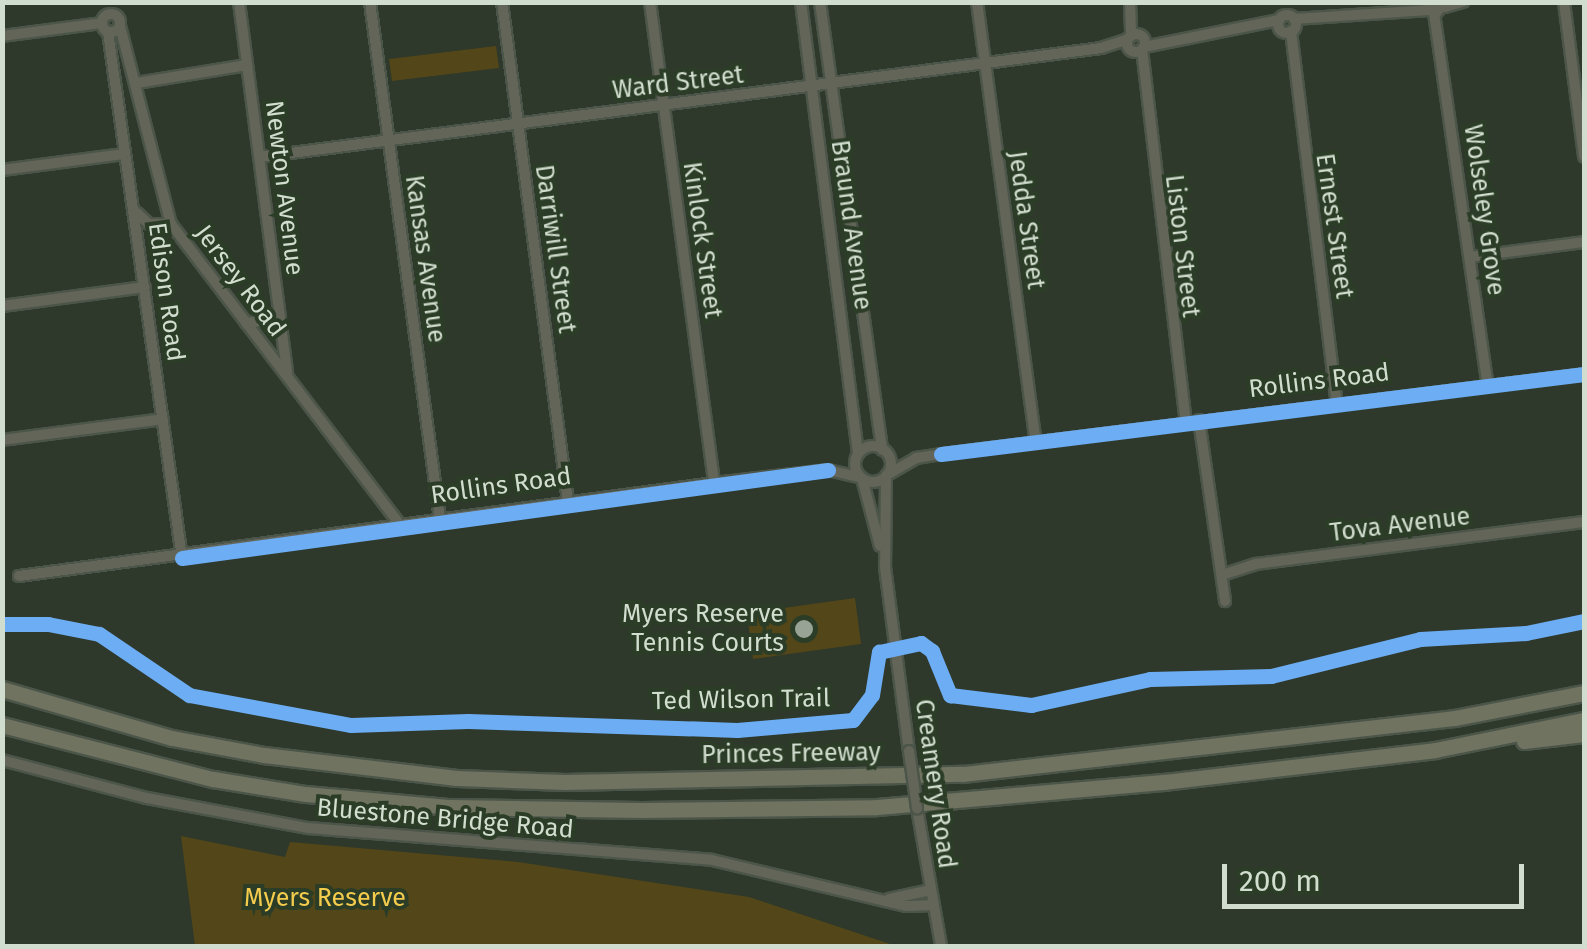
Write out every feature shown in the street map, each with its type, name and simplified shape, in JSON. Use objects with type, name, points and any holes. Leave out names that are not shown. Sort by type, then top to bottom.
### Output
[{"type":"highway","points":[[1518,706],[1584,684]]},
{"type":"highway","name":"Princes Freeway","points":[[2,689],[154,733],[264,755],[440,776],[565,782],[963,774],[1237,746],[1584,693]]},
{"type":"highway","points":[[1435,750],[1584,720]]},
{"type":"highway","points":[[2,725],[269,788],[390,804],[554,810],[876,807],[1584,734]]},
{"type":"street","name":"Newton Avenue","points":[[239,2],[288,378]]},
{"type":"street","name":"Kansas Avenue","points":[[370,2],[440,520]]},
{"type":"street","name":"Darriwill Street","points":[[502,2],[568,502]]},
{"type":"street","name":"Kinlock Street","points":[[650,2],[714,483]]},
{"type":"street","name":"Braund Avenue","points":[[801,2],[861,478]]},
{"type":"street","name":"Braund Avenue","points":[[820,2],[886,476]]},
{"type":"street","name":"Jedda Street","points":[[977,2],[1036,442]]},
{"type":"street","name":"Ernest Street","points":[[1284,2],[1337,404]]},
{"type":"street","name":"Ward Street","points":[[260,157],[1464,2]]},
{"type":"street","points":[[1564,2],[1584,157]]},
{"type":"street","name":"Liston Street","points":[[1130,6],[1186,422]]},
{"type":"street","name":"Wolseley Grove","points":[[1436,7],[1488,386]]},
{"type":"street","points":[[2,36],[110,20]]},
{"type":"street","name":"Jersey Road","points":[[110,20],[137,83],[162,221],[246,323],[401,526]]},
{"type":"street","name":"Edison Road","points":[[110,20],[124,154],[146,286],[182,558]]},
{"type":"street","points":[[137,83],[248,65]]},
{"type":"street","points":[[2,170],[124,154]]},
{"type":"street","points":[[134,208],[162,221],[139,241]]},
{"type":"street","points":[[1470,257],[1584,242]]},
{"type":"street","points":[[2,306],[146,286]]},
{"type":"street","points":[[246,323],[280,318]]},
{"type":"street","name":"Rollins Road","points":[[828,470],[858,454],[883,451],[916,458],[1584,374]]},
{"type":"street","points":[[2,440],[163,419]]},
{"type":"street","points":[[1200,420],[1225,601]]},
{"type":"street","name":"Rollins Road","points":[[19,576],[182,558],[714,483],[828,470],[861,478],[886,476],[916,458]]},
{"type":"street","name":"Creamery Road","points":[[886,476],[886,567],[917,808],[940,946]]},
{"type":"street","name":"Creamery Road","points":[[861,478],[886,567]]},
{"type":"street","name":"Tova Avenue","points":[[1222,574],[1256,564],[1584,522]]},
{"type":"street","name":"Bluestone Bridge Road","points":[[2,760],[147,798],[308,828],[712,860],[934,906]]},
{"type":"street","name":"Bluestone Bridge Road","points":[[888,899],[931,890]]},
{"type":"green space","points":[[496,46],[499,68],[392,81],[389,59]]},
{"type":"green space","name":"Myers Reserve Tennis Courts","points":[[855,598],[861,644],[753,659],[747,613]]},
{"type":"green space","name":"Myers Reserve","points":[[181,836],[285,857],[290,842],[518,862],[749,897],[896,946],[195,946]]},
{"type":"cycle path","points":[[941,454],[1584,374]]},
{"type":"cycle path","points":[[182,558],[828,470]]},
{"type":"cycle path","name":"Ted Wilson Trail","points":[[2,624],[48,624],[99,634],[189,695],[351,725],[468,721],[737,730],[853,720],[872,695],[879,652],[921,643],[932,651],[950,695],[1031,705],[1150,679],[1271,676],[1420,639],[1526,633],[1584,621]]},
{"type":"place","name":"Myers Reserve Tennis Courts","points":[[804,629]]}]
